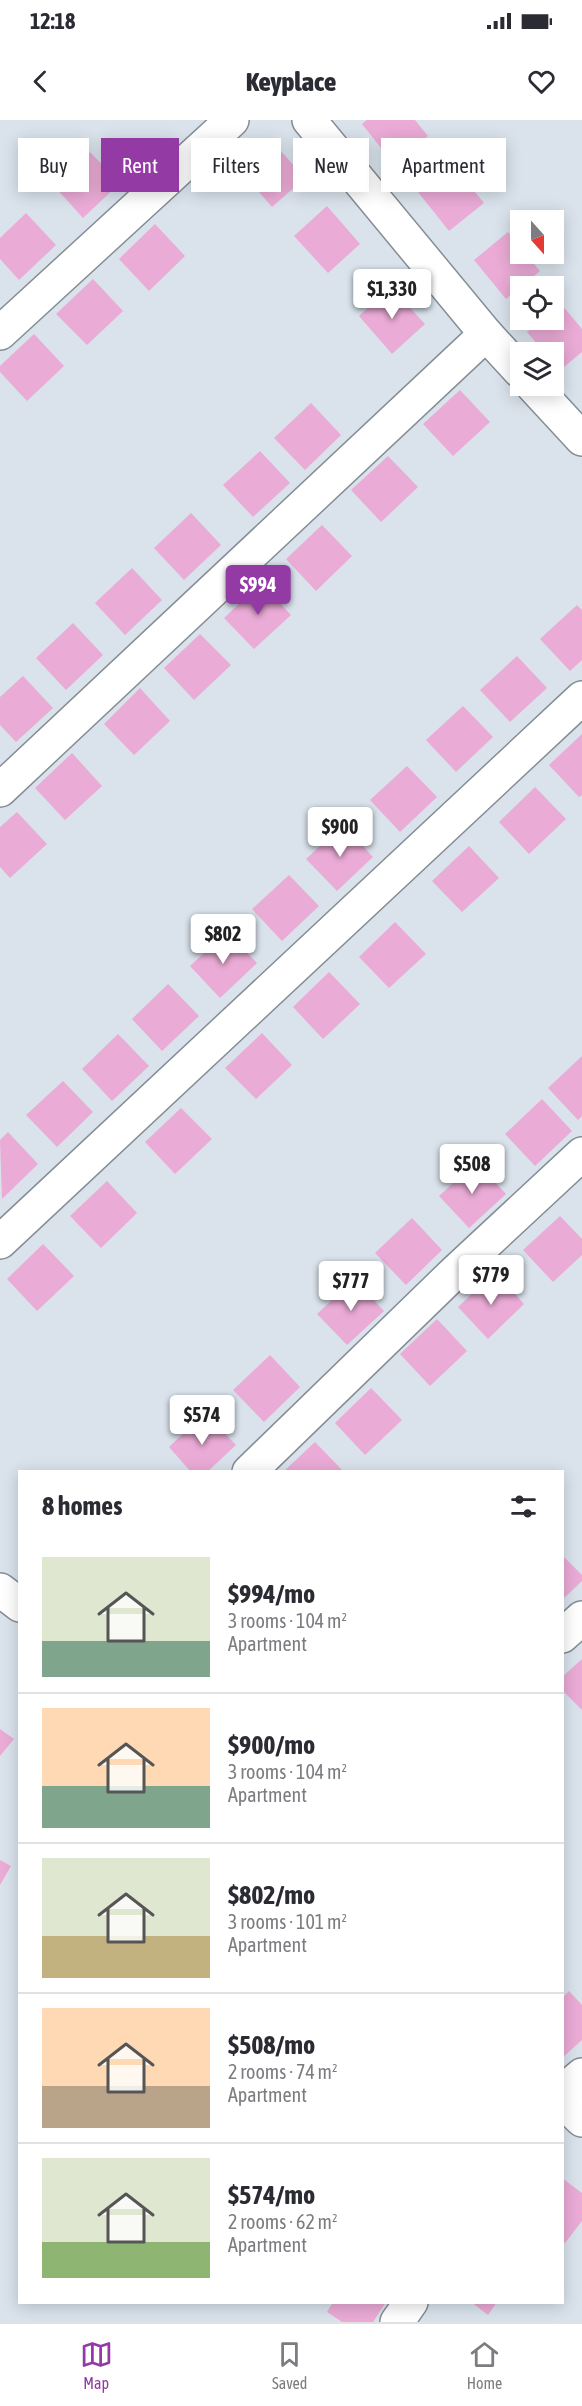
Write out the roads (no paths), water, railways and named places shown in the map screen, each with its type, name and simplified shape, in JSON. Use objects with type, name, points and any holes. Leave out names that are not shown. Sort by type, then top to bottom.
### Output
[{"type":"street","points":[[0,333],[232,120]]},
{"type":"street","points":[[309,120],[510,360]]},
{"type":"street","points":[[0,790],[486,334]]},
{"type":"street","points":[[542,396],[582,439]]},
{"type":"street","points":[[0,1242],[582,698]]},
{"type":"street","points":[[251,1470],[454,1273],[582,1154]]},
{"type":"street","points":[[0,1590],[18,1604]]},
{"type":"street","points":[[564,1634],[582,1618]]},
{"type":"street","points":[[564,2090],[582,2075]]},
{"type":"street","points":[[564,2104],[582,2120]]},
{"type":"street","points":[[397,2322],[410,2304]]}]
